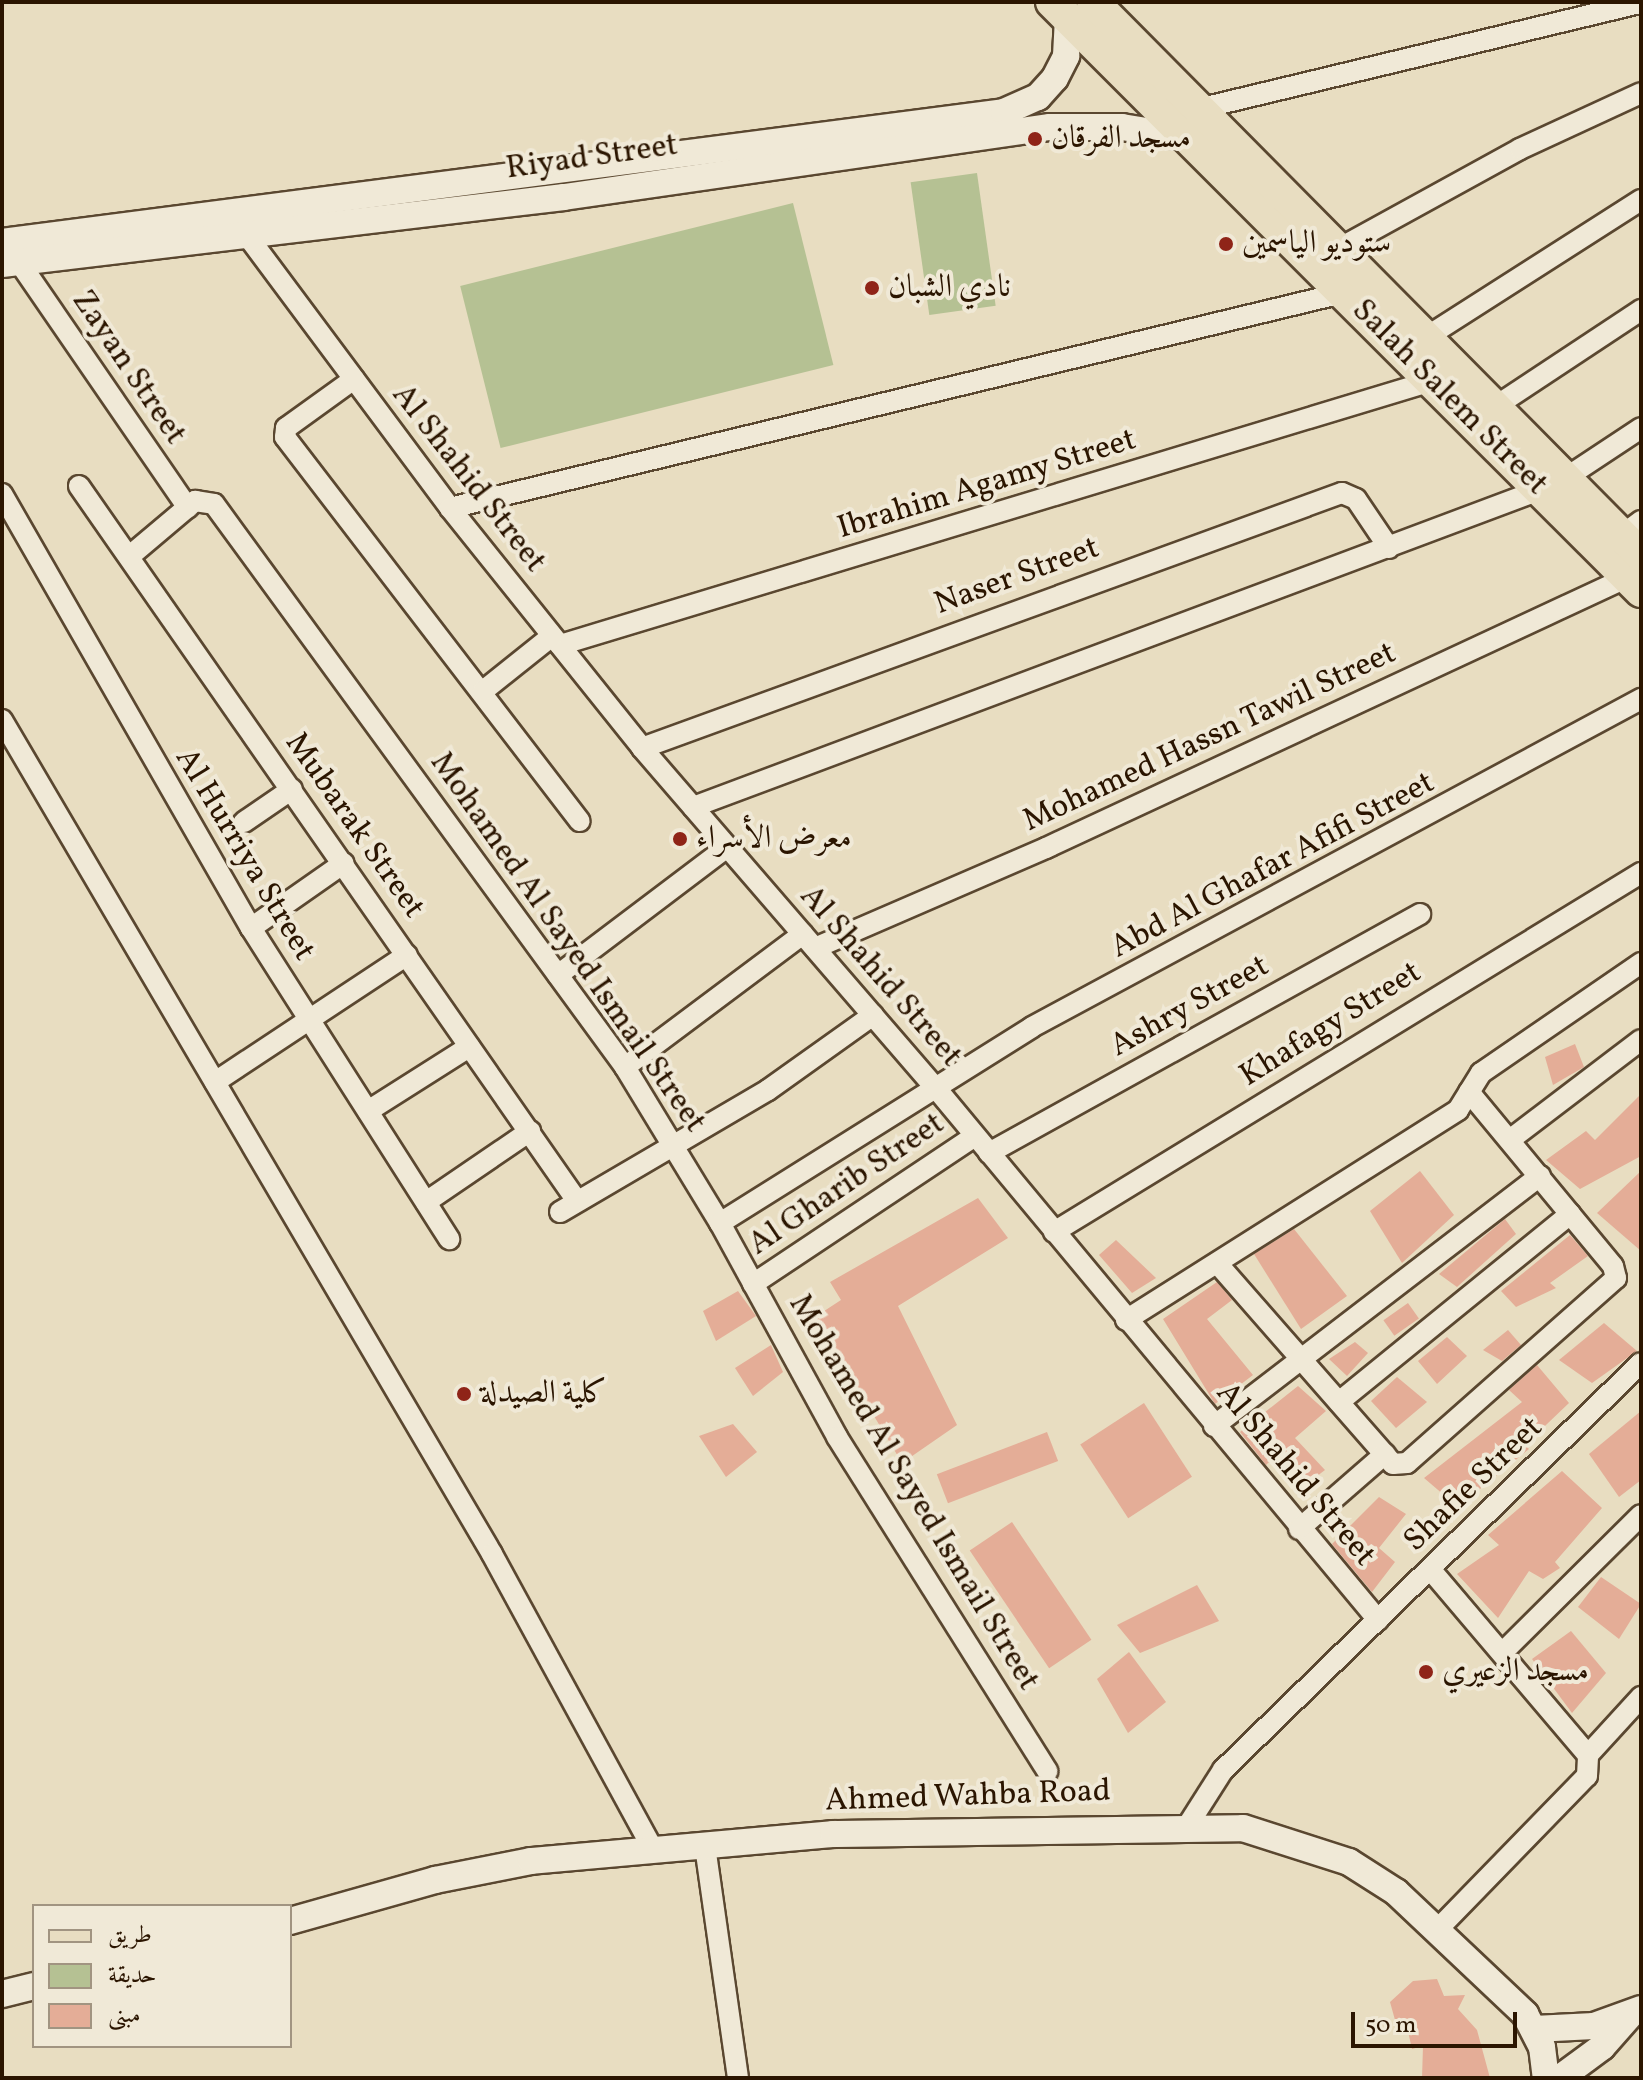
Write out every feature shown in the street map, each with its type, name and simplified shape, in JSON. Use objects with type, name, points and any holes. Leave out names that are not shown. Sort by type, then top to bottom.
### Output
[{"type":"main road","name":"Salah Salem Street","points":[[1071,7],[1194,123],[1340,248],[1493,408],[1553,484]]},
{"type":"main road","name":"Salah Salem Street","points":[[1194,123],[1342,293],[1431,381],[1634,556]]},
{"type":"street","points":[[1194,123],[1641,3]]},
{"type":"street","name":"Riyad Street","points":[[895,139],[1028,104],[1062,67],[1071,7]]},
{"type":"street","points":[[1340,248],[1520,149],[1641,93]]},
{"type":"street","name":"Riyad Street","points":[[8,256],[249,237],[563,185],[895,139],[1050,127],[1194,123]]},
{"type":"street","name":"Riyad Street","points":[[8,256],[231,213],[563,185]]},
{"type":"street","points":[[1425,338],[1641,200]]},
{"type":"street","name":"Al Shahid Street","points":[[231,213],[450,508],[642,748],[935,1087],[1299,1529],[1378,1620]]},
{"type":"street","name":"Zayan Street","points":[[8,256],[188,508]]},
{"type":"street","points":[[450,508],[1342,293]]},
{"type":"street","points":[[1493,408],[1641,310]]},
{"type":"street","points":[[354,379],[286,428],[285,437],[580,821]]},
{"type":"street","name":"Ibrahim Agamy Street","points":[[556,640],[1431,381]]},
{"type":"street","points":[[693,807],[1553,484],[1641,428]]},
{"type":"street","name":"Mubarak Street","points":[[79,486],[131,555],[530,1131],[568,1206],[673,1143]]},
{"type":"street","name":"Naser Street","points":[[642,748],[1342,493],[1356,499],[1389,548]]},
{"type":"street","name":"Al Hurriya Street","points":[[2,494],[251,928],[449,1239]]},
{"type":"street","name":"Mohamed Al Sayed Ismail Street","points":[[188,508],[201,499],[214,504],[625,1067],[720,1223],[837,1437],[1047,1771]]},
{"type":"street","points":[[131,555],[188,508]]},
{"type":"street","name":"Mohamed Hassn Tawil Street","points":[[625,1067],[809,941],[1046,848],[1634,556]]},
{"type":"street","points":[[483,691],[556,640]]},
{"type":"street","name":"Abd Al Ghafar Afifi Street","points":[[720,1223],[1032,1027],[1641,699]]},
{"type":"street","points":[[2,720],[492,1554],[654,1851]]},
{"type":"street","points":[[244,822],[292,789]]},
{"type":"street","points":[[558,975],[727,847]]},
{"type":"street","points":[[251,928],[344,863]]},
{"type":"street","name":"Khafagy Street","points":[[1054,1232],[1641,873]]},
{"type":"street","name":"Ashry Street","points":[[989,1153],[1420,914]]},
{"type":"street","points":[[215,1082],[407,955]]},
{"type":"street","points":[[1126,1320],[1458,1110],[1481,1073],[1641,963]]},
{"type":"street","points":[[673,1143],[792,1075],[873,1015]]},
{"type":"street","points":[[1511,1139],[1641,1040]]},
{"type":"street","points":[[368,1111],[469,1047]]},
{"type":"street","points":[[1217,1263],[1393,1464],[1407,1463],[1616,1278],[1613,1266],[1469,1092]]},
{"type":"street","points":[[426,1202],[530,1131]]},
{"type":"street","name":"Al Gharib Street","points":[[753,1284],[975,1136]]},
{"type":"street","points":[[1214,1426],[1540,1176]]},
{"type":"street","points":[[1339,1402],[1570,1214]]},
{"type":"street","name":"Shafie Street","points":[[1188,1825],[1223,1770],[1641,1363]]},
{"type":"street","points":[[1299,1529],[1385,1454]]},
{"type":"street","points":[[1503,1652],[1641,1515]]},
{"type":"street","points":[[1430,1569],[1588,1755]]},
{"type":"street","points":[[1437,1930],[1587,1776],[1588,1755],[1641,1697]]},
{"type":"street","name":"Ahmed Wahba Road","points":[[292,1920],[498,1866],[833,1834],[1188,1825],[1243,1828],[1336,1857],[1396,1892],[1534,2029]]},
{"type":"street","points":[[705,1846],[738,2078]]},
{"type":"street","points":[[2,1994],[32,1986]]},
{"type":"street","points":[[1546,2078],[1534,2029],[1584,2027],[1636,2011]]},
{"type":"street","points":[[1560,2078],[1602,2047],[1636,2011]]},
{"type":"green space","points":[[977,173],[996,306],[929,315],[911,182]]},
{"type":"green space","points":[[793,203],[833,365],[501,448],[460,286]]},
{"type":"building","points":[[1575,1044],[1584,1067],[1553,1085],[1545,1057]]},
{"type":"building","points":[[1641,1094],[1641,1156],[1580,1189],[1546,1160],[1586,1131],[1595,1140]]},
{"type":"building","points":[[1420,1171],[1454,1215],[1402,1263],[1370,1211]]},
{"type":"building","points":[[1641,1171],[1641,1251],[1597,1213]]},
{"type":"building","points":[[978,1198],[1008,1238],[898,1306],[957,1425],[902,1463],[815,1317],[841,1300],[830,1282]]},
{"type":"building","points":[[1505,1219],[1516,1234],[1457,1287],[1439,1274]]},
{"type":"building","points":[[1294,1229],[1347,1296],[1301,1329],[1254,1254]]},
{"type":"building","points":[[1570,1235],[1588,1256],[1550,1283],[1556,1288],[1516,1307],[1501,1291]]},
{"type":"building","points":[[1116,1240],[1156,1278],[1132,1293],[1099,1255]]},
{"type":"building","points":[[1217,1282],[1232,1300],[1207,1319],[1253,1375],[1215,1404],[1163,1319]]},
{"type":"building","points":[[738,1291],[756,1316],[716,1341],[703,1311]]},
{"type":"building","points":[[1408,1303],[1419,1319],[1394,1336],[1383,1320]]},
{"type":"building","points":[[1604,1323],[1637,1351],[1592,1383],[1559,1360]]},
{"type":"building","points":[[1508,1330],[1521,1345],[1502,1361],[1483,1350]]},
{"type":"building","points":[[1447,1337],[1467,1356],[1437,1384],[1418,1361]]},
{"type":"building","points":[[1355,1342],[1368,1353],[1347,1376],[1329,1359]]},
{"type":"building","points":[[771,1345],[783,1372],[753,1396],[735,1368]]},
{"type":"building","points":[[1537,1365],[1569,1403],[1525,1445],[1529,1449],[1458,1507],[1424,1478],[1522,1402],[1509,1390]]},
{"type":"building","points":[[1397,1377],[1427,1402],[1396,1428],[1371,1401]]},
{"type":"building","points":[[1298,1386],[1326,1411],[1295,1438],[1325,1470],[1296,1492],[1274,1457],[1266,1465],[1240,1432]]},
{"type":"building","points":[[1144,1403],[1192,1477],[1128,1518],[1080,1444]]},
{"type":"building","points":[[1641,1411],[1641,1480],[1619,1497],[1589,1454]]},
{"type":"building","points":[[733,1424],[757,1452],[726,1477],[699,1436]]},
{"type":"building","points":[[1047,1432],[1058,1461],[948,1503],[937,1474]]},
{"type":"building","points":[[1562,1471],[1602,1508],[1555,1562],[1560,1568],[1543,1579],[1529,1571],[1498,1618],[1457,1574],[1499,1545],[1488,1535]]},
{"type":"building","points":[[1379,1497],[1406,1514],[1379,1548],[1395,1562],[1372,1592],[1332,1544]]},
{"type":"building","points":[[1012,1522],[1091,1640],[1049,1668],[970,1551]]},
{"type":"building","points":[[1601,1577],[1641,1604],[1619,1639],[1578,1607]]},
{"type":"building","points":[[1197,1585],[1219,1621],[1140,1653],[1117,1625]]},
{"type":"building","points":[[1571,1631],[1606,1673],[1572,1713],[1532,1659]]},
{"type":"building","points":[[1129,1652],[1166,1702],[1128,1733],[1097,1679]]},
{"type":"building","points":[[1437,1979],[1444,1996],[1465,1995],[1458,2009],[1477,2030],[1490,2078],[1422,2078],[1423,2046],[1412,2049],[1405,2018],[1395,2020],[1390,2002],[1413,1981]]},
{"type":"place","name":"مسجد الفرقان","points":[[1035,139]]},
{"type":"place","name":"ستوديو الياسمين","points":[[1226,244]]},
{"type":"place","name":"نادي الشبان","points":[[872,288]]},
{"type":"place","name":"معرض الأسراء","points":[[680,839]]},
{"type":"place","name":"كلية الصيدلة","points":[[464,1394]]},
{"type":"place","name":"مسجد الزعيري","points":[[1426,1672]]}]
